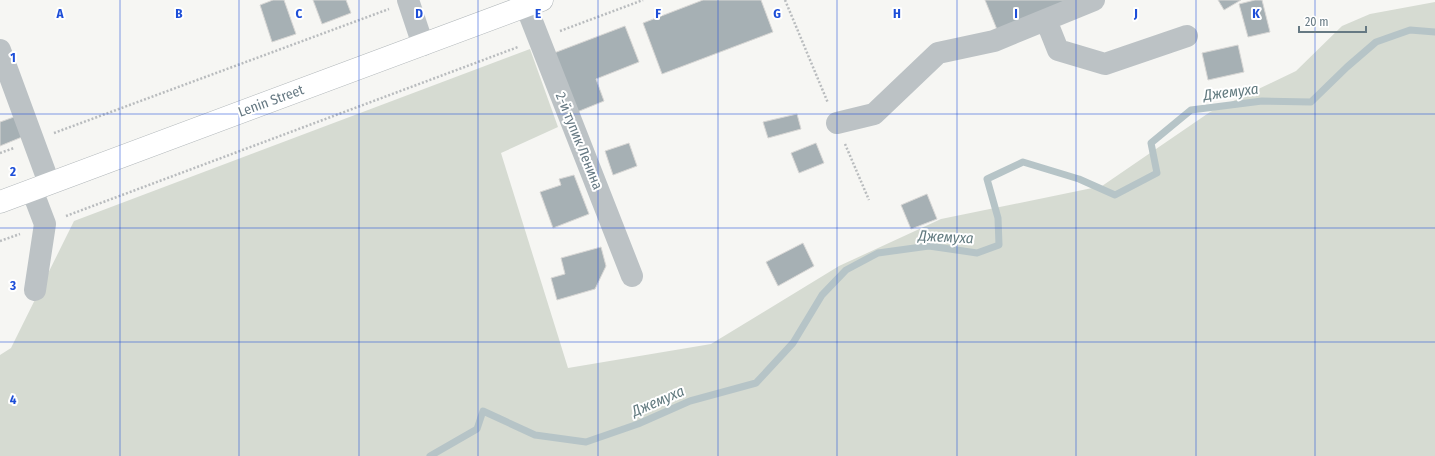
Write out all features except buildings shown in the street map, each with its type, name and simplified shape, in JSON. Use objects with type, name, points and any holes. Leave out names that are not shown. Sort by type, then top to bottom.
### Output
[{"type":"main road","name":"Lenin Street","points":[[0,202],[534,3]]},
{"type":"street","points":[[836,123],[874,114],[938,53],[994,41],[1094,0]]},
{"type":"street","points":[[408,1],[423,45]]},
{"type":"street","name":"2-й тупик Ленина","points":[[534,3],[538,39],[632,276]]},
{"type":"street","points":[[1046,20],[1058,50],[1105,64],[1187,36]]},
{"type":"street","points":[[0,50],[34,140],[45,224],[35,290]]},
{"type":"path","points":[[0,241],[643,0]]},
{"type":"path","points":[[785,0],[869,200]]},
{"type":"path","points":[[0,153],[408,1]]},
{"type":"shaded area","points":[[1435,2],[1435,456],[0,456],[0,355],[11,348],[74,221],[530,49],[558,127],[501,153],[568,368],[711,344],[839,266],[941,219],[1102,186],[1210,112],[1296,71],[1342,26],[1370,14]]},
{"type":"waterway","name":"Джемуха","points":[[430,456],[477,429],[483,411],[535,435],[586,442],[638,424],[690,401],[756,383],[793,343],[822,295],[846,270],[878,253],[929,246],[977,253],[999,245],[998,218],[987,179],[1023,162],[1079,179],[1115,195],[1157,173],[1151,143],[1191,110],[1262,101],[1311,102],[1347,67],[1376,42],[1410,30],[1435,32]]}]
